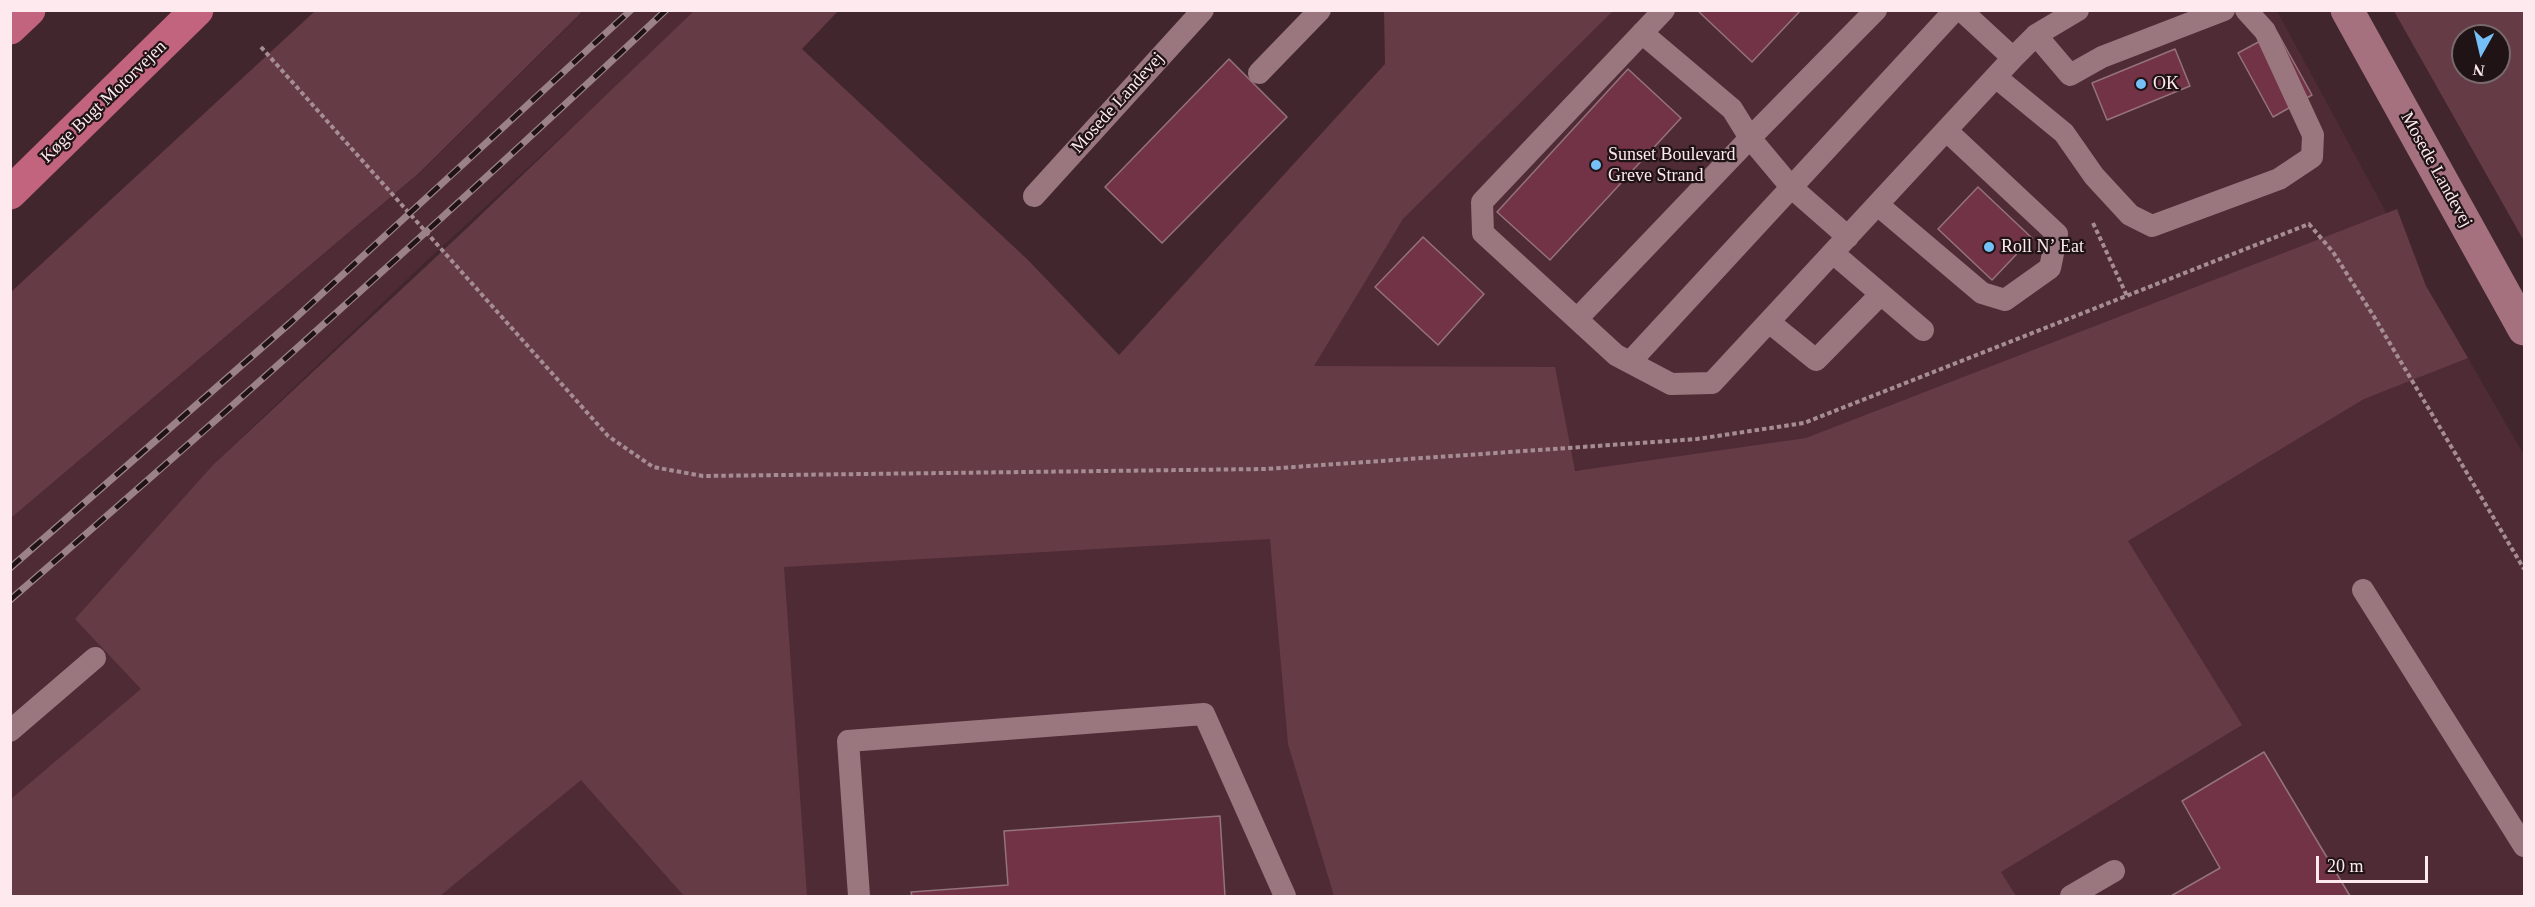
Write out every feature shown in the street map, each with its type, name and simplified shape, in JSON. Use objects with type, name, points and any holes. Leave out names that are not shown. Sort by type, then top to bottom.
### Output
[{"type":"highway","points":[[10,28],[29,10]]},
{"type":"highway","name":"Køge Bugt Motorvejen","points":[[10,193],[196,10]]},
{"type":"main road","name":"Mosede Landevej","points":[[2347,10],[2524,329]]},
{"type":"lane","name":"Mosede Landevej","points":[[1034,196],[1203,10]]},
{"type":"lane","points":[[1259,73],[1320,10]]},
{"type":"lane","points":[[1664,10],[1482,202],[1483,233],[1616,355],[1671,384],[1712,383],[1997,78],[2013,58],[2036,35],[2078,10]]},
{"type":"lane","points":[[1577,320],[1750,138],[1876,10]]},
{"type":"lane","points":[[1630,362],[1955,10]]},
{"type":"lane","points":[[1961,10],[2013,58]]},
{"type":"lane","points":[[2036,35],[2070,75],[2102,57],[2224,10]]},
{"type":"lane","points":[[1997,78],[2064,133],[2094,176],[2130,215],[2152,226],[2279,179],[2313,157],[2313,135],[2265,31],[2246,10]]},
{"type":"lane","points":[[1642,33],[1732,109],[1750,138],[1881,294],[1923,330]]},
{"type":"lane","points":[[1878,205],[1983,292],[2005,300],[2050,268],[2056,234],[1947,131]]},
{"type":"lane","points":[[1768,322],[1816,360],[1881,294]]},
{"type":"lane","points":[[2363,590],[2524,846]]},
{"type":"lane","points":[[10,731],[95,658]]},
{"type":"lane","points":[[859,897],[848,741],[1204,714],[1285,897]]},
{"type":"lane","points":[[2071,897],[2114,871]]},
{"type":"path","points":[[261,47],[608,436],[653,466],[704,476],[1265,469],[1697,439],[1804,423],[2309,224],[2333,252],[2373,315],[2524,569]]},
{"type":"shaded area","points":[[585,10],[698,11],[421,266],[214,464],[1798,508],[1256,414],[1403,219],[1613,11],[2277,11],[2426,286],[2524,455],[2524,896],[11,896],[10,519],[421,172]]},
{"type":"shaded area","points":[[315,11],[583,11],[418,174],[11,518],[11,292]]},
{"type":"shaded area","points":[[694,11],[838,11],[802,49],[1028,260],[1119,355],[1385,64],[1384,11],[1613,11],[1403,219],[1314,366],[1555,367],[1575,471],[1806,438],[2397,209],[2426,286],[2468,358],[2364,399],[2128,541],[2242,725],[2001,872],[2016,896],[1334,896],[1288,744],[1270,539],[784,567],[807,896],[684,896],[581,780],[440,896],[11,896],[11,799],[141,689],[75,619],[214,464],[465,230]]},
{"type":"shaded area","points":[[2394,11],[2524,11],[2524,241]]},
{"type":"building","points":[[1697,10],[1801,10],[1752,62]]},
{"type":"building","points":[[2277,32],[2312,95],[2273,117],[2238,53]]},
{"type":"building","name":"OK","points":[[2175,49],[2190,86],[2107,120],[2092,83]]},
{"type":"building","points":[[1229,59],[1287,117],[1162,243],[1105,187]]},
{"type":"building","points":[[1628,69],[1681,118],[1550,260],[1497,212]]},
{"type":"building","points":[[1978,187],[2032,238],[1992,280],[1938,229]]},
{"type":"building","points":[[1423,237],[1484,294],[1438,345],[1375,287]]},
{"type":"building","points":[[2264,752],[2350,896],[2171,896],[2220,868],[2182,801]]},
{"type":"building","points":[[1220,816],[1225,896],[912,896],[911,892],[1008,885],[1004,831]]},
{"type":"railway","points":[[10,568],[290,323],[631,10]]},
{"type":"railway","points":[[10,600],[341,308],[666,10]]},
{"type":"place","name":"OK","points":[[2141,84]]},
{"type":"place","name":"Sunset Boulevard Greve Strand","points":[[1596,165]]},
{"type":"place","name":"Roll N’ Eat","points":[[1989,247]]}]
